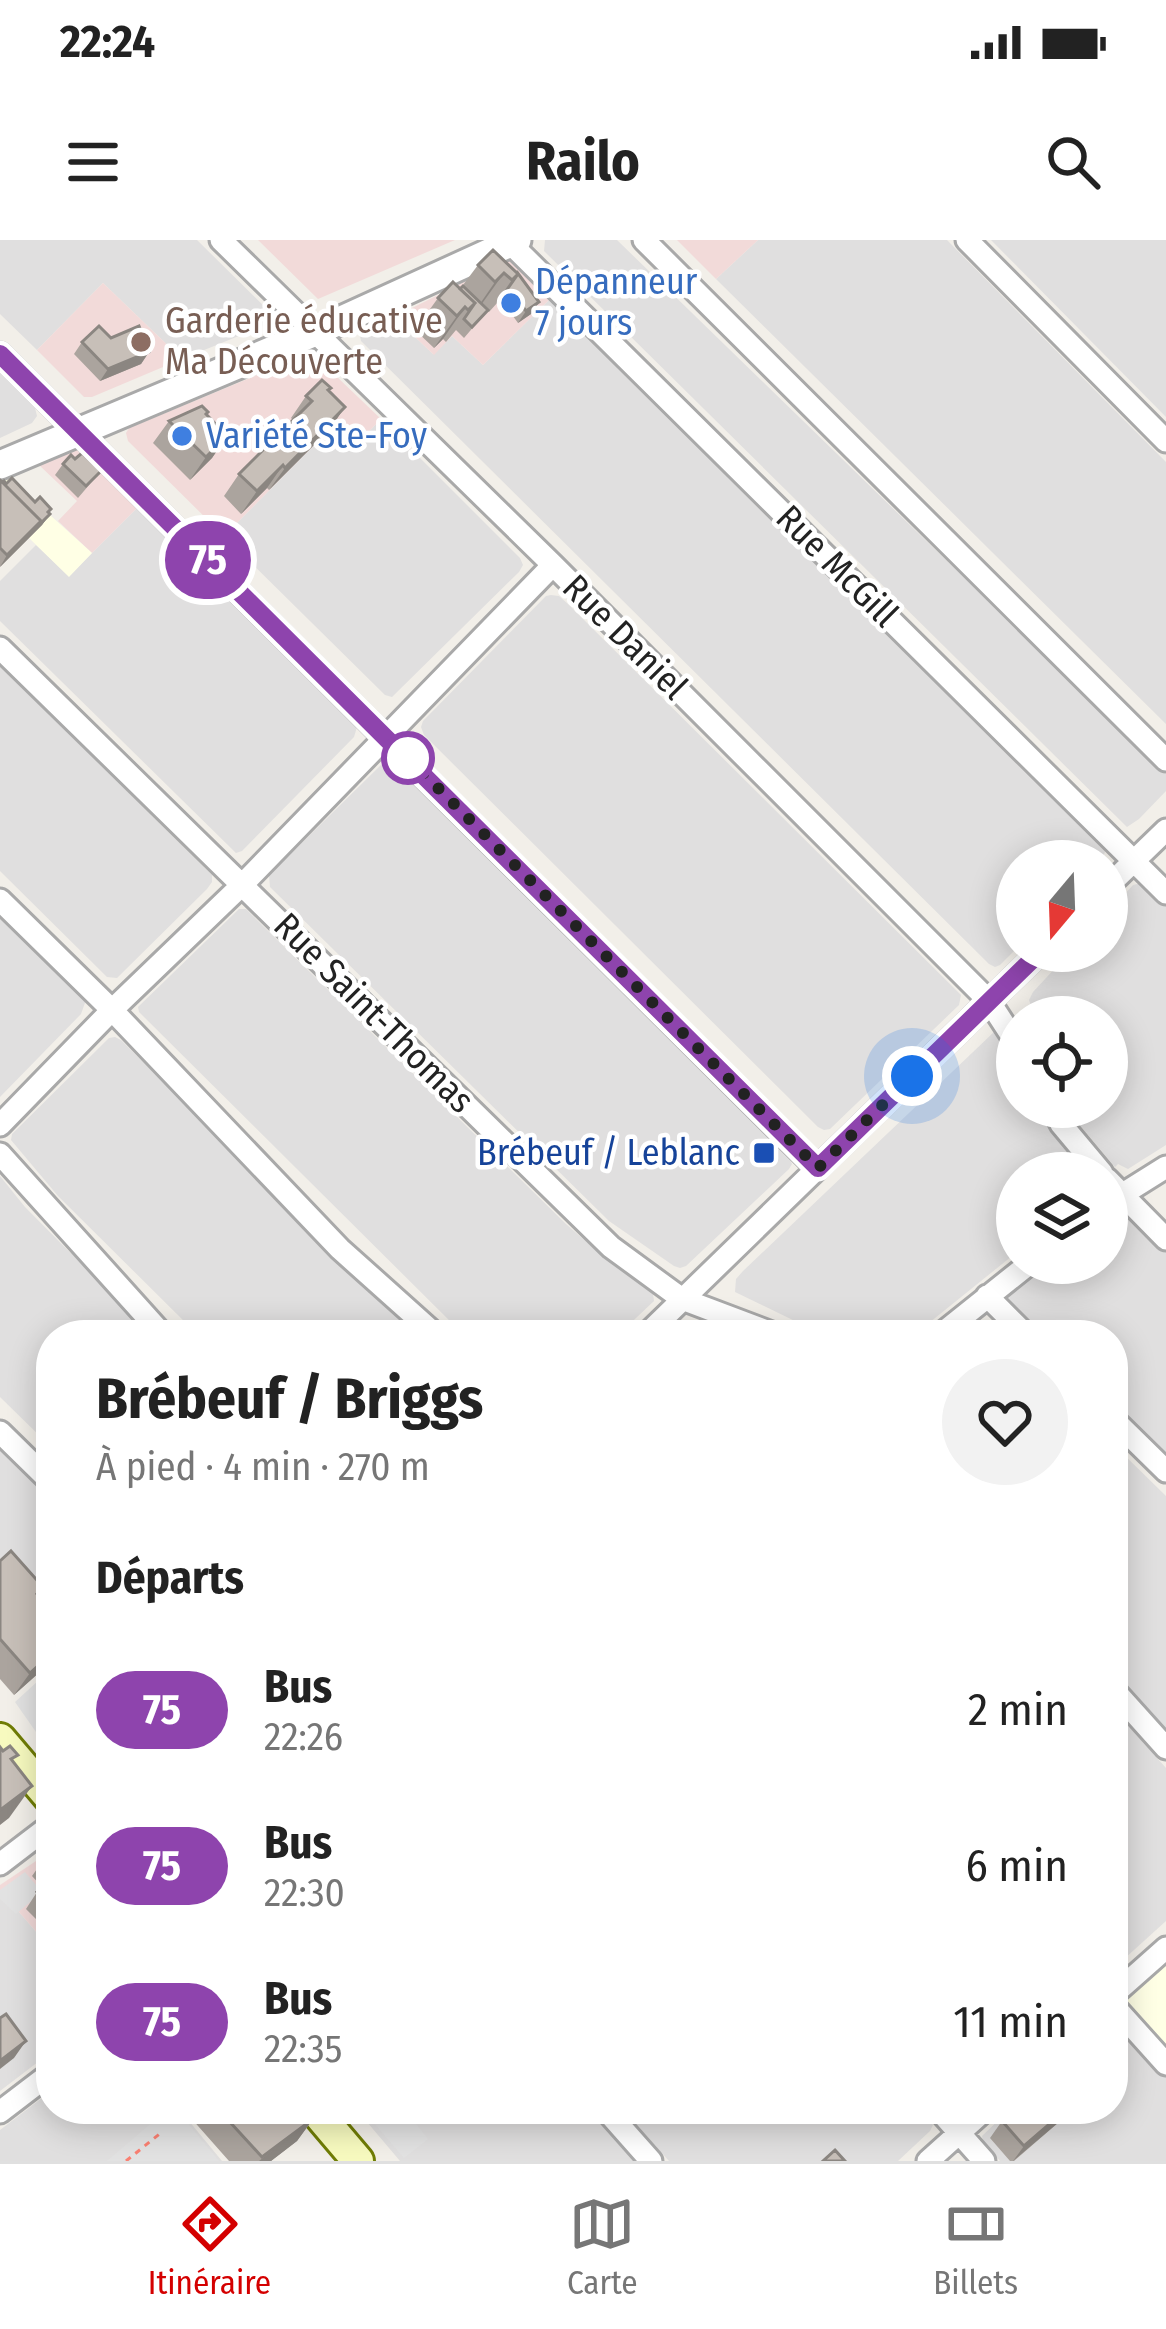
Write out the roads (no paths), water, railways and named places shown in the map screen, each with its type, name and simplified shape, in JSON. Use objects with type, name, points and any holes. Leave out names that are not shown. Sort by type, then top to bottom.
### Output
[{"type":"main road","points":[[0,1739],[36,1781]]},
{"type":"main road","points":[[324,2124],[347,2157]]},
{"type":"street","name":"Rue Daniel","points":[[220,240],[553,565],[996,1012]]},
{"type":"street","points":[[644,240],[1166,760]]},
{"type":"street","points":[[967,240],[1166,441]]},
{"type":"street","points":[[0,465],[313,333],[511,241]]},
{"type":"street","name":"Rue McGill","points":[[511,241],[1166,892]]},
{"type":"street","points":[[0,354],[818,1168]]},
{"type":"street","points":[[0,1125],[553,565]]},
{"type":"street","name":"Rue Saint-Thomas","points":[[0,647],[611,1247],[682,1299],[737,1320]]},
{"type":"street","points":[[1128,867],[1166,830]]},
{"type":"street","points":[[0,900],[340,1249],[419,1320]]},
{"type":"street","points":[[661,1320],[1019,972]]},
{"type":"street","points":[[1064,1128],[1082,1152]]},
{"type":"street","points":[[0,1154],[149,1320]]},
{"type":"street","points":[[1128,1180],[1166,1167]]},
{"type":"street","points":[[1128,1204],[1166,1239]]},
{"type":"street","points":[[958,1320],[1003,1284]]},
{"type":"street","points":[[987,1296],[1011,1320]]},
{"type":"street","points":[[0,1432],[36,1467]]},
{"type":"street","points":[[1128,1434],[1166,1471]]},
{"type":"street","points":[[1128,1706],[1166,1748]]},
{"type":"street","points":[[0,1864],[36,1836]]},
{"type":"street","points":[[1128,1982],[1166,1948]]},
{"type":"street","points":[[1128,2022],[1166,2064]]},
{"type":"street","points":[[0,2112],[36,2084]]},
{"type":"street","points":[[618,2124],[651,2161]]},
{"type":"street","points":[[951,2124],[984,2161]]},
{"type":"street","points":[[928,2161],[969,2124]]},
{"type":"place","name":"Dépanneur 7 jours","points":[[511,303]]},
{"type":"place","name":"Garderie éducative Ma Découverte","points":[[141,342]]},
{"type":"place","name":"Variété Ste-Foy","points":[[182,436]]},
{"type":"place","name":"Brébeuf / Leblanc","points":[[764,1153]]}]
